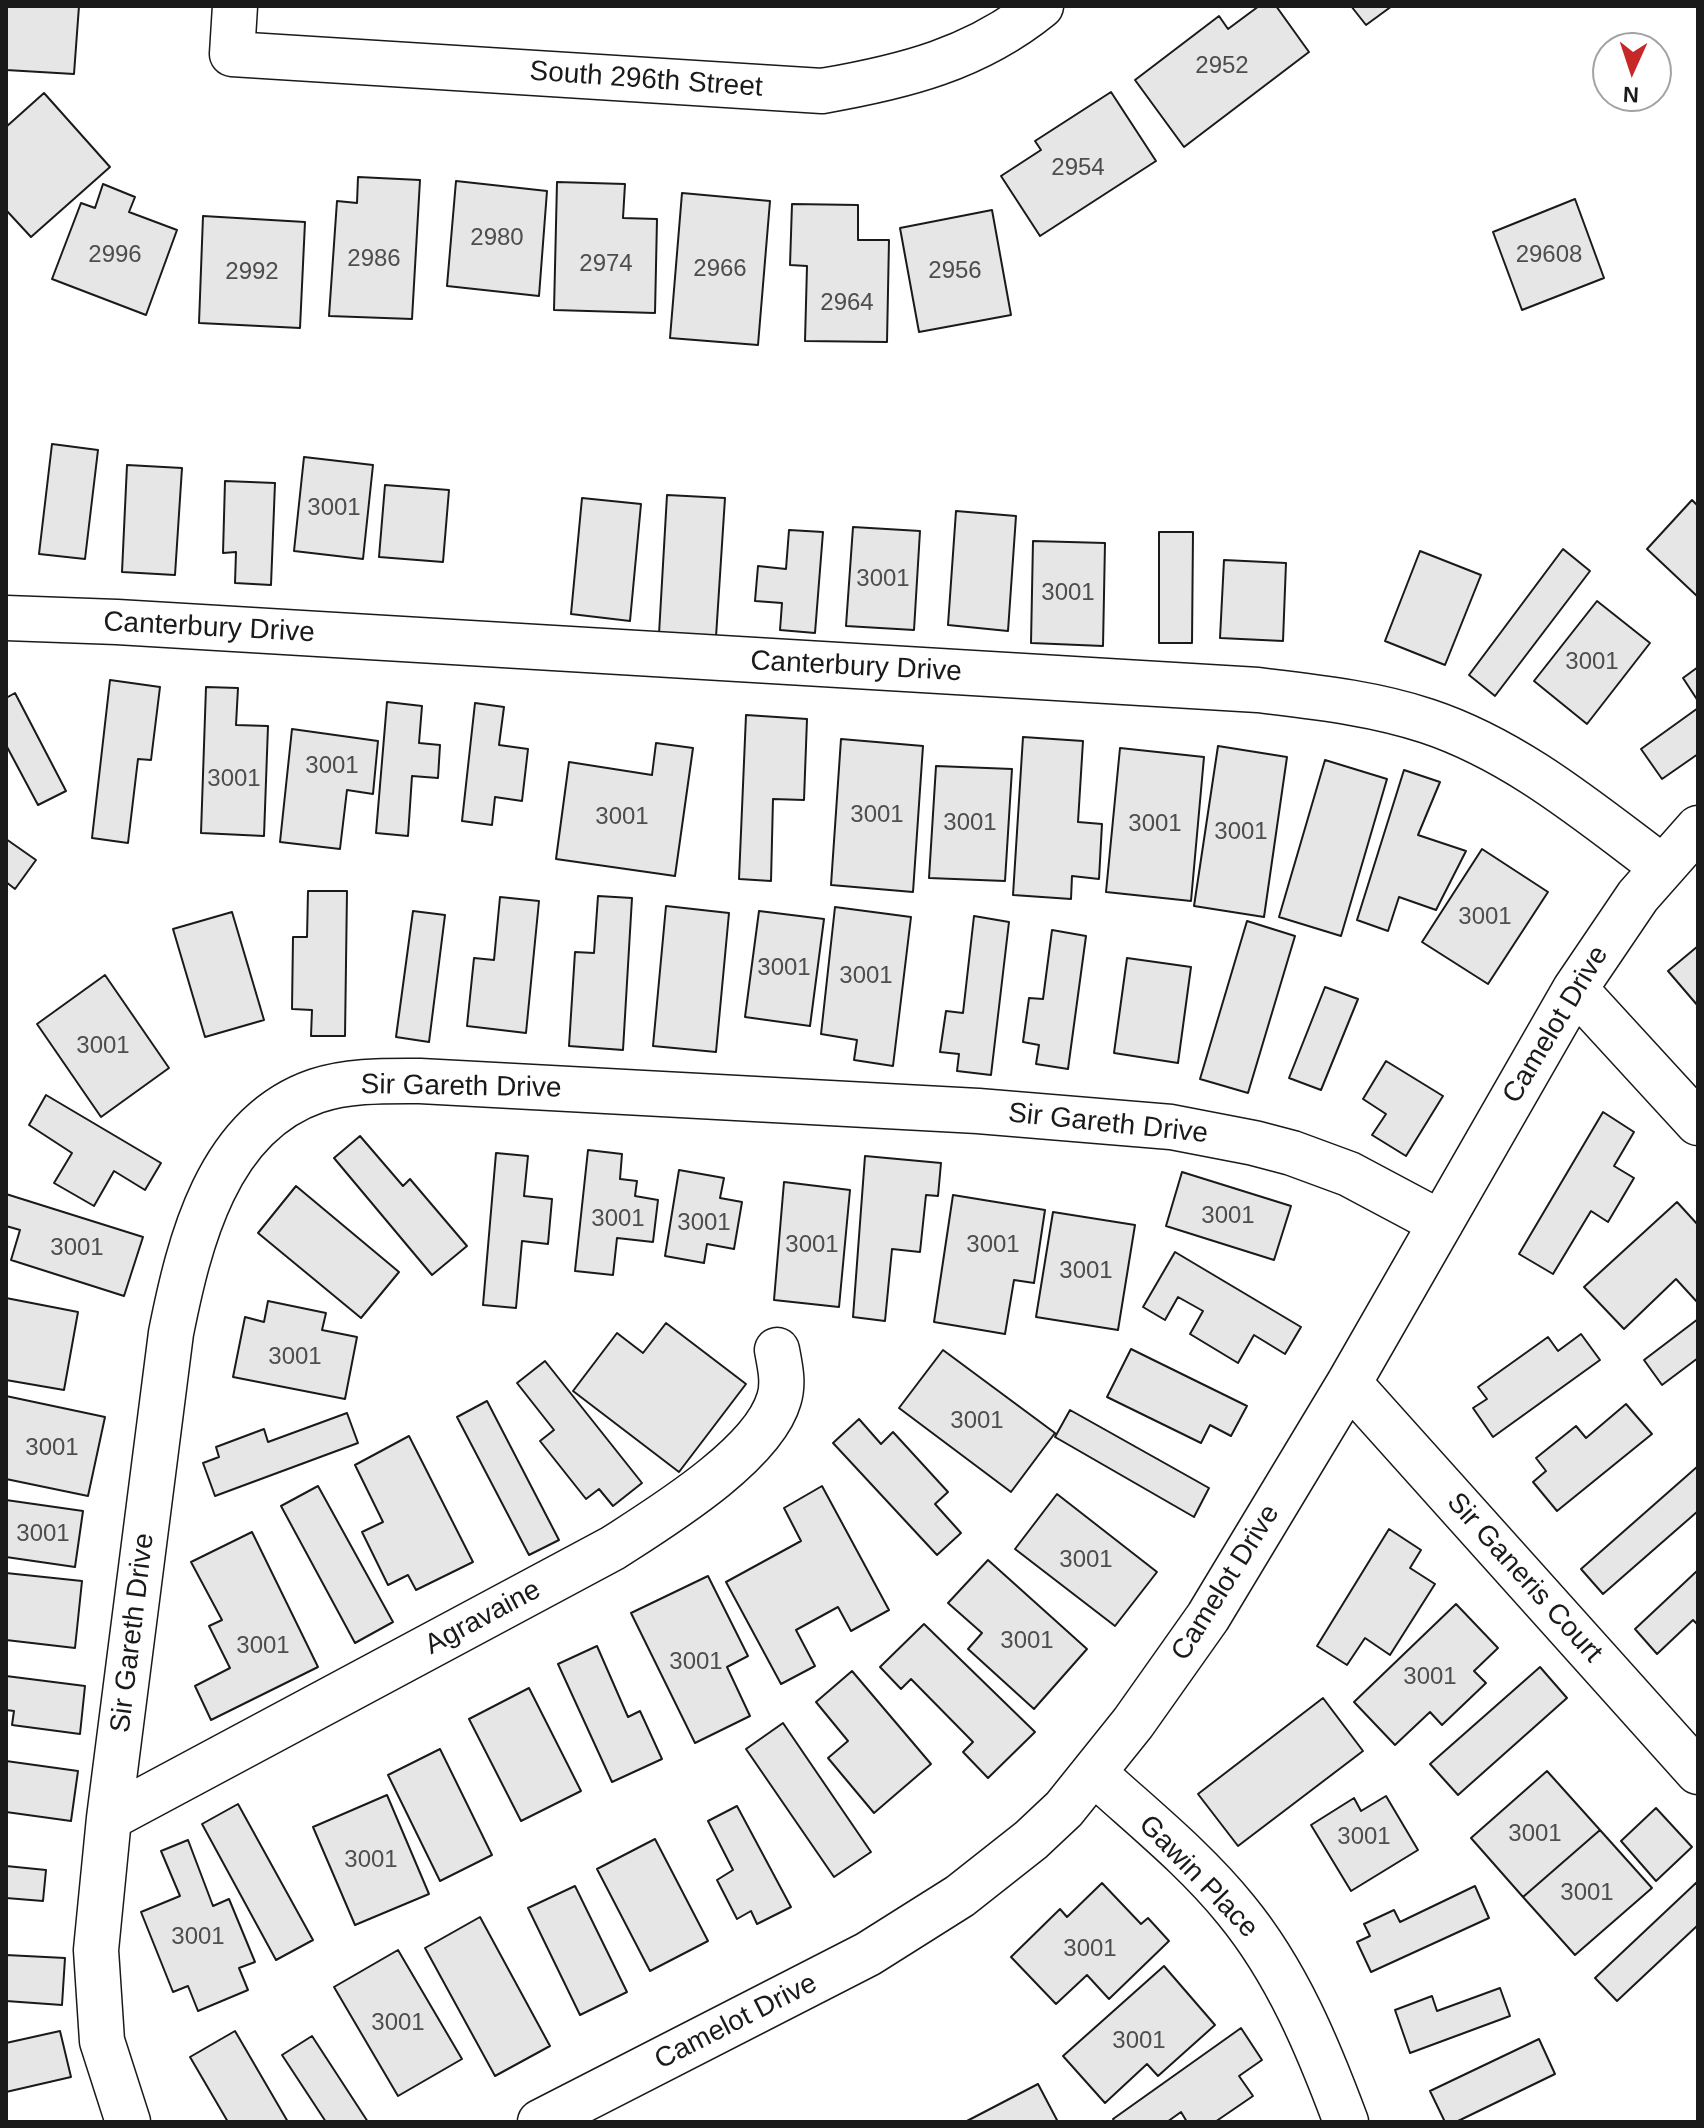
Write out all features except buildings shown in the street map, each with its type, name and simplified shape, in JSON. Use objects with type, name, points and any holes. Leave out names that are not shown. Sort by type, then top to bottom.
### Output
[{"type":"street","name":"South 296th Street","points":[[235,6],[232,54],[822,91],[877,82],[960,57],[1023,21],[1041,6]]},
{"type":"street","name":"Canterbury Drive","points":[[6,618],[1258,690],[1329,699],[1427,721],[1469,737],[1522,766],[1579,804],[1661,866]]},
{"type":"street","name":"Camelot Drive","points":[[540,2122],[868,1954],[960,1896],[1031,1840],[1064,1809],[1133,1723],[1208,1617],[1349,1383],[1575,989],[1661,866],[1698,828]]},
{"type":"street","points":[[1575,989],[1698,1123]]},
{"type":"street","name":"Sir Gareth Drive","points":[[128,2122],[102,2041],[96,1950],[109,1818],[171,1333],[203,1213],[230,1160],[270,1118],[298,1098],[337,1085],[359,1082],[453,1082],[978,1111],[1136,1123],[1210,1134],[1292,1153],[1361,1180],[1441,1223]]},
{"type":"street","name":"Agravaine","points":[[109,1818],[613,1548],[670,1510],[725,1467],[767,1423],[781,1391],[777,1350]]},
{"type":"street","name":"Sir Ganeris Court","points":[[1349,1383],[1698,1772]]},
{"type":"street","name":"Gawin Place","points":[[1094,1773],[1194,1865],[1235,1908],[1260,1941],[1306,2024],[1346,2122]]}]
